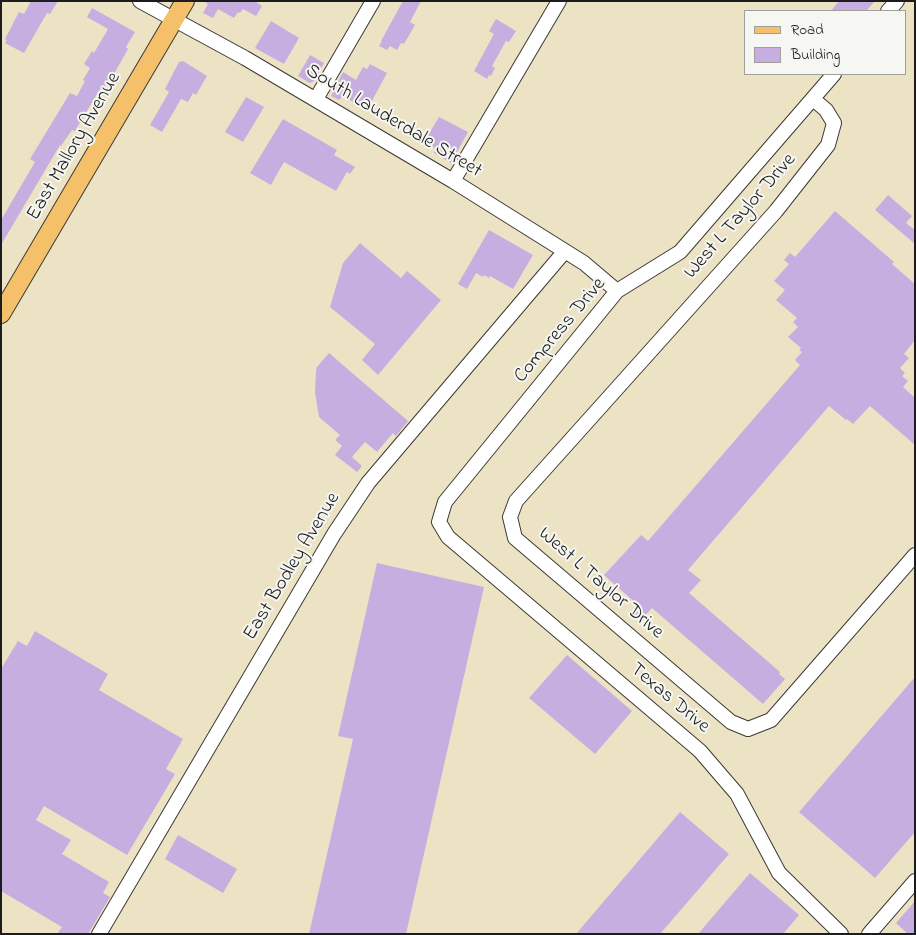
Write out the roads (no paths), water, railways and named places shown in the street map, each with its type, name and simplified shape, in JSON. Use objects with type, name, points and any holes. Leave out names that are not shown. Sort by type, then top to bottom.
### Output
[{"type":"main road","name":"East Mallory Avenue","points":[[1,314],[185,1]]},
{"type":"street","name":"South Lauderdale Street","points":[[140,1],[245,58],[453,181],[584,263],[617,291]]},
{"type":"street","points":[[316,99],[373,1]]},
{"type":"street","points":[[453,181],[559,1]]},
{"type":"street","name":"Compress Drive","points":[[439,522],[446,502],[617,291],[680,252],[833,75]]},
{"type":"street","name":"West L Taylor Drive","points":[[813,99],[826,110],[834,123],[828,145],[776,211],[516,502],[510,517],[515,538],[731,722],[748,730],[771,720],[915,555]]},
{"type":"street","name":"East Bodley Avenue","points":[[99,934],[329,542],[368,483],[565,251]]},
{"type":"street","name":"Texas Drive","points":[[439,522],[448,537],[700,751],[737,794],[779,873],[840,933]]},
{"type":"street","points":[[869,934],[915,881]]}]
